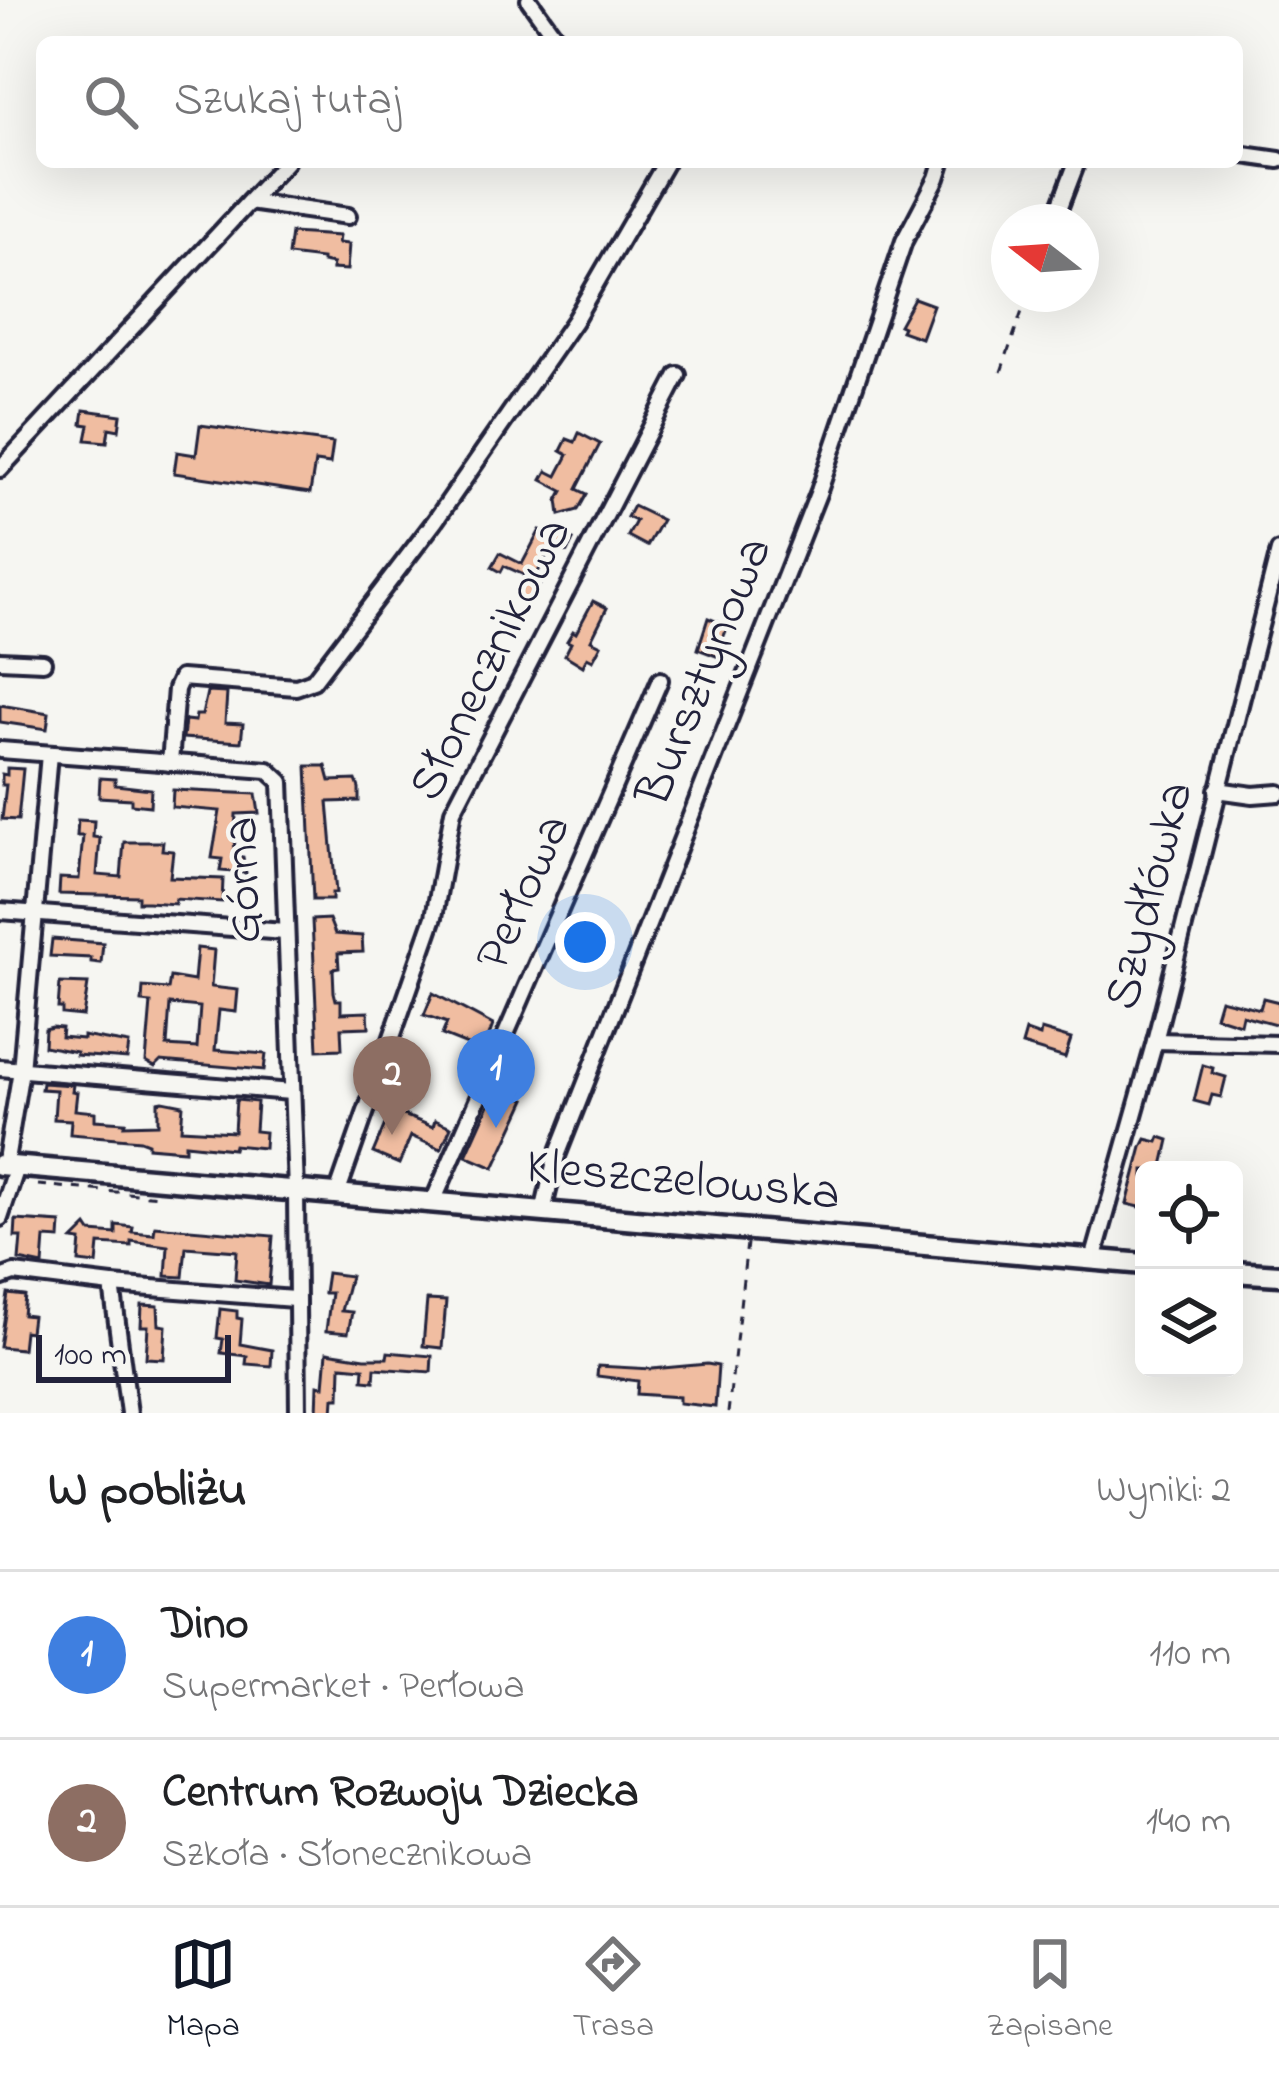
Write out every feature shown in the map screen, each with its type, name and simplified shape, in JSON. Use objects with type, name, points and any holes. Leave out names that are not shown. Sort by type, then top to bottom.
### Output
[{"type":"main road","name":"Kleszczelowska","points":[[9,1170],[1135,1263]]},
{"type":"main road","points":[[1243,1273],[1279,1275]]},
{"type":"street","points":[[529,0],[555,36]]},
{"type":"street","points":[[1243,155],[1279,160]]},
{"type":"street","points":[[0,469],[280,168]]},
{"type":"street","points":[[170,763],[176,688],[182,678],[296,687],[313,681],[435,521],[574,321],[663,168]]},
{"type":"street","name":"Bursztynowa","points":[[543,1212],[555,1161],[819,491],[904,241],[940,168]]},
{"type":"street","points":[[1061,204],[1075,168]]},
{"type":"street","points":[[249,202],[348,216]]},
{"type":"street","name":"Słonecznikowa","points":[[337,1194],[434,917],[453,811],[677,375]]},
{"type":"street","name":"Szydłówka","points":[[1093,1260],[1155,1041],[1279,551]]},
{"type":"street","points":[[0,660],[43,662]]},
{"type":"street","name":"Perłowa","points":[[433,1202],[660,680]]},
{"type":"street","name":"Górna","points":[[0,750],[268,770],[277,775],[296,1191],[298,1413]]},
{"type":"street","points":[[0,1217],[21,1070],[49,754]]},
{"type":"street","points":[[1217,790],[1279,793]]},
{"type":"street","points":[[0,911],[285,932]]},
{"type":"street","points":[[1155,1041],[1279,1044]]},
{"type":"street","points":[[0,1068],[291,1092]]},
{"type":"street","points":[[0,1278],[14,1274],[294,1299]]},
{"type":"street","points":[[112,1286],[129,1413]]},
{"type":"path","points":[[1000,372],[1022,312]]},
{"type":"path","points":[[9,1170],[163,1196]]},
{"type":"path","points":[[728,1413],[749,1229]]},
{"type":"building","points":[[291,233],[339,236],[338,243],[349,244],[347,270],[332,269],[333,264],[322,259],[288,255]]},
{"type":"building","points":[[914,298],[933,305],[921,338],[901,331],[899,325]]},
{"type":"building","points":[[84,410],[121,415],[119,430],[109,428],[107,442],[86,440],[89,425],[82,424]]},
{"type":"building","points":[[200,425],[333,443],[330,464],[315,462],[310,493],[174,473],[177,452],[196,455]]},
{"type":"building","points":[[579,433],[600,444],[577,489],[587,494],[578,510],[560,515],[558,500],[563,491],[542,480],[547,471],[557,476],[568,455],[561,451],[567,439],[575,442]]},
{"type":"building","points":[[633,506],[662,520],[647,546],[628,536],[636,521],[627,517]]},
{"type":"building","points":[[540,530],[573,540],[567,552],[552,545],[537,574],[544,577],[531,602],[516,597],[524,575],[504,566],[501,572],[492,567],[500,553],[522,564]]},
{"type":"building","points":[[593,601],[607,608],[591,640],[601,645],[593,660],[587,657],[583,666],[565,655],[571,643],[567,641]]},
{"type":"building","points":[[708,618],[728,626],[721,643],[732,647],[727,660],[698,649]]},
{"type":"building","points":[[207,692],[227,693],[225,723],[243,724],[241,742],[183,738],[185,720],[195,721],[196,715],[202,715]]},
{"type":"building","points":[[0,705],[49,713],[47,729],[0,722]]},
{"type":"building","points":[[307,766],[326,766],[330,781],[356,780],[359,788],[359,801],[328,802],[336,893],[332,900],[313,900]]},
{"type":"building","points":[[7,768],[23,769],[18,820],[2,819],[6,785],[2,785],[2,774],[7,775]]},
{"type":"building","points":[[100,778],[115,779],[115,785],[151,789],[150,806],[99,797]]},
{"type":"building","points":[[173,790],[256,794],[259,813],[236,814],[234,856],[243,857],[246,873],[220,871],[222,859],[212,858],[220,811],[172,807]]},
{"type":"building","points":[[78,820],[94,821],[93,837],[100,838],[97,875],[121,877],[124,842],[163,842],[162,850],[173,851],[170,877],[223,879],[222,902],[175,899],[175,904],[138,902],[138,896],[59,894],[60,878],[79,879],[83,836],[77,836]]},
{"type":"building","points":[[329,919],[335,934],[362,936],[363,952],[338,953],[334,992],[336,1000],[341,1000],[341,1013],[368,1012],[369,1027],[341,1028],[342,1049],[318,1050],[312,920]]},
{"type":"building","points":[[52,939],[103,943],[101,963],[50,956]]},
{"type":"building","points":[[197,948],[214,950],[211,987],[238,990],[236,1012],[219,1010],[215,1050],[266,1054],[264,1070],[161,1061],[155,1067],[146,1062],[151,1003],[142,1002],[143,987],[168,989],[170,977],[194,981]],"holes":[[[170,1004],[200,1007],[197,1048],[167,1046]]]},
{"type":"building","points":[[60,983],[88,984],[83,1016],[62,1014],[58,1008]]},
{"type":"building","points":[[433,993],[493,1025],[479,1063],[465,1057],[470,1046],[442,1035],[447,1023],[424,1015]]},
{"type":"building","points":[[1263,998],[1279,1002],[1279,1025],[1242,1015],[1240,1024],[1215,1016],[1220,999],[1260,1009]]},
{"type":"building","points":[[62,1028],[61,1037],[129,1044],[127,1059],[76,1055],[44,1046],[45,1029]]},
{"type":"building","points":[[1041,1030],[1071,1039],[1065,1058],[1022,1045],[1026,1031],[1040,1036]]},
{"type":"building","points":[[1203,1065],[1226,1077],[1221,1097],[1212,1095],[1209,1105],[1194,1101]]},
{"type":"building","points":[[42,1083],[73,1085],[75,1110],[95,1112],[95,1120],[124,1125],[158,1124],[158,1102],[163,1101],[183,1105],[181,1129],[234,1132],[236,1100],[257,1102],[255,1131],[265,1132],[264,1148],[185,1144],[185,1150],[148,1147],[140,1140],[70,1134],[71,1120],[54,1119],[56,1090],[41,1089]]},
{"type":"building","points":[[497,1087],[526,1099],[494,1168],[466,1156]]},
{"type":"building","points":[[391,1110],[433,1127],[435,1120],[451,1127],[441,1149],[411,1136],[399,1164],[373,1153]]},
{"type":"building","points":[[1160,1137],[1169,1140],[1164,1161],[1138,1161],[1146,1139],[1158,1142]]},
{"type":"building","points":[[1135,1174],[1135,1206],[1127,1204]]},
{"type":"building","points":[[16,1220],[61,1223],[60,1239],[45,1238],[43,1265],[19,1260],[21,1237],[15,1237]]},
{"type":"building","points":[[116,1225],[154,1234],[155,1226],[273,1236],[269,1285],[235,1280],[237,1251],[186,1247],[183,1277],[166,1276],[168,1246],[131,1241],[131,1246],[99,1244],[97,1264],[79,1262],[81,1241],[73,1240],[87,1226],[91,1232],[116,1234]]},
{"type":"building","points":[[327,1273],[350,1276],[341,1311],[352,1312],[348,1333],[326,1331],[331,1293],[324,1293]]},
{"type":"building","points":[[8,1294],[25,1296],[23,1315],[32,1316],[22,1349],[0,1347]]},
{"type":"building","points":[[427,1300],[446,1301],[442,1348],[423,1346]]},
{"type":"building","points":[[142,1305],[158,1306],[159,1325],[166,1326],[164,1359],[146,1358],[148,1326],[141,1326]]},
{"type":"building","points":[[220,1309],[237,1311],[237,1318],[242,1319],[240,1344],[272,1350],[271,1366],[246,1364],[247,1356],[221,1353],[223,1339],[217,1338]]},
{"type":"building","points":[[327,1352],[365,1358],[387,1358],[388,1352],[432,1356],[431,1372],[375,1368],[374,1381],[363,1380],[364,1368],[341,1366],[340,1398],[334,1398],[333,1413],[317,1413]]},
{"type":"building","points":[[598,1366],[652,1369],[718,1366],[715,1407],[679,1403],[679,1397],[637,1394],[638,1381],[597,1376]]},
{"type":"place","name":"Dino","points":[[496,1128]]},
{"type":"place","name":"Centrum Rozwoju Dziecka","points":[[392,1135]]}]
